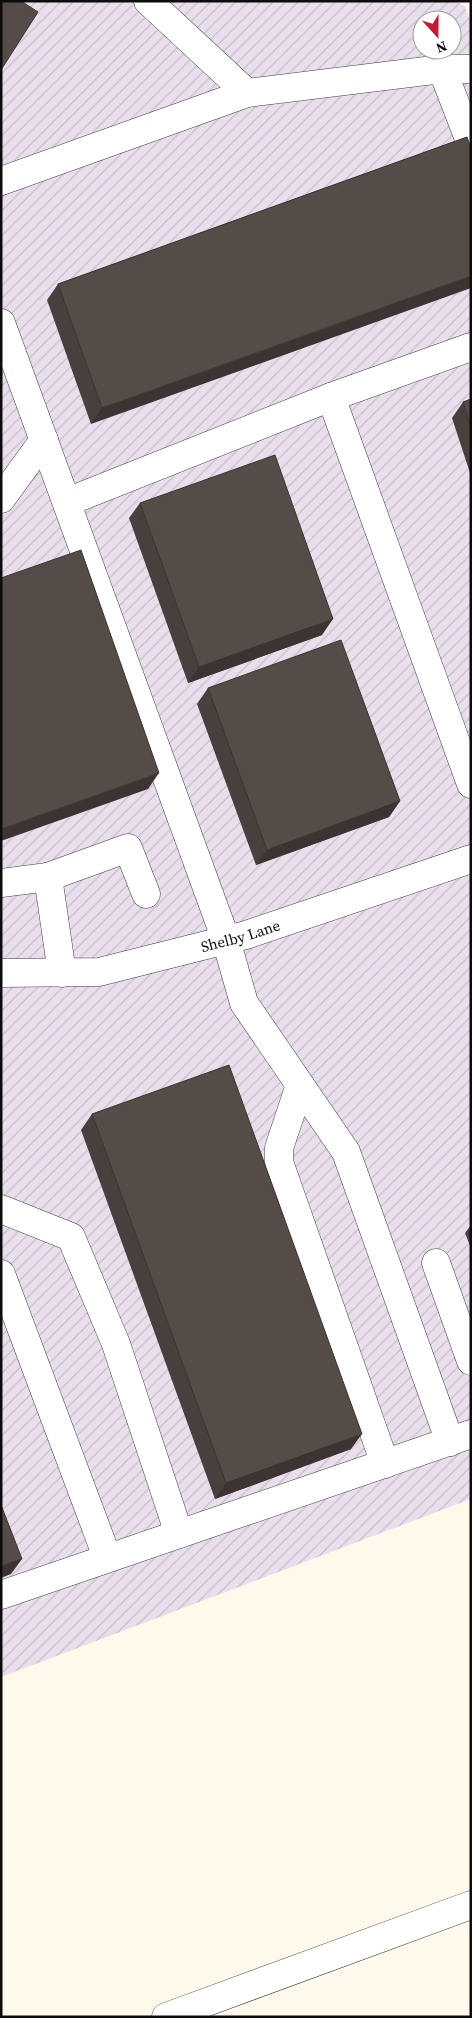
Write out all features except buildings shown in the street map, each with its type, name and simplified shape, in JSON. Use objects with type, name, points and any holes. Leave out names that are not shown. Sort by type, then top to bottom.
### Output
[{"type":"street","points":[[148,1],[247,93]]},
{"type":"street","points":[[442,69],[471,144]]},
{"type":"street","points":[[1,181],[247,93],[442,69],[471,69]]},
{"type":"street","points":[[1,324],[226,940],[244,1003],[346,1152],[460,1438],[1,1595]]},
{"type":"street","points":[[66,502],[331,397],[471,347]]},
{"type":"street","points":[[331,397],[471,784]]},
{"type":"street","points":[[1,499],[44,440]]},
{"type":"street","points":[[1,884],[48,877],[128,848],[146,894]]},
{"type":"street","name":"Shelby Lane","points":[[1,974],[99,972],[246,935],[471,859]]},
{"type":"street","points":[[48,877],[62,973]]},
{"type":"street","points":[[300,1085],[279,1148],[279,1162],[385,1464]]},
{"type":"street","points":[[1,1209],[71,1237],[116,1344],[179,1534]]},
{"type":"street","points":[[436,1263],[471,1361]]},
{"type":"street","points":[[1,1274],[107,1558]]},
{"type":"street","points":[[166,2017],[471,1905]]},
{"type":"shaded area","points":[[1,1],[454,1],[465,6],[471,23],[471,1499],[1,1677]]}]
